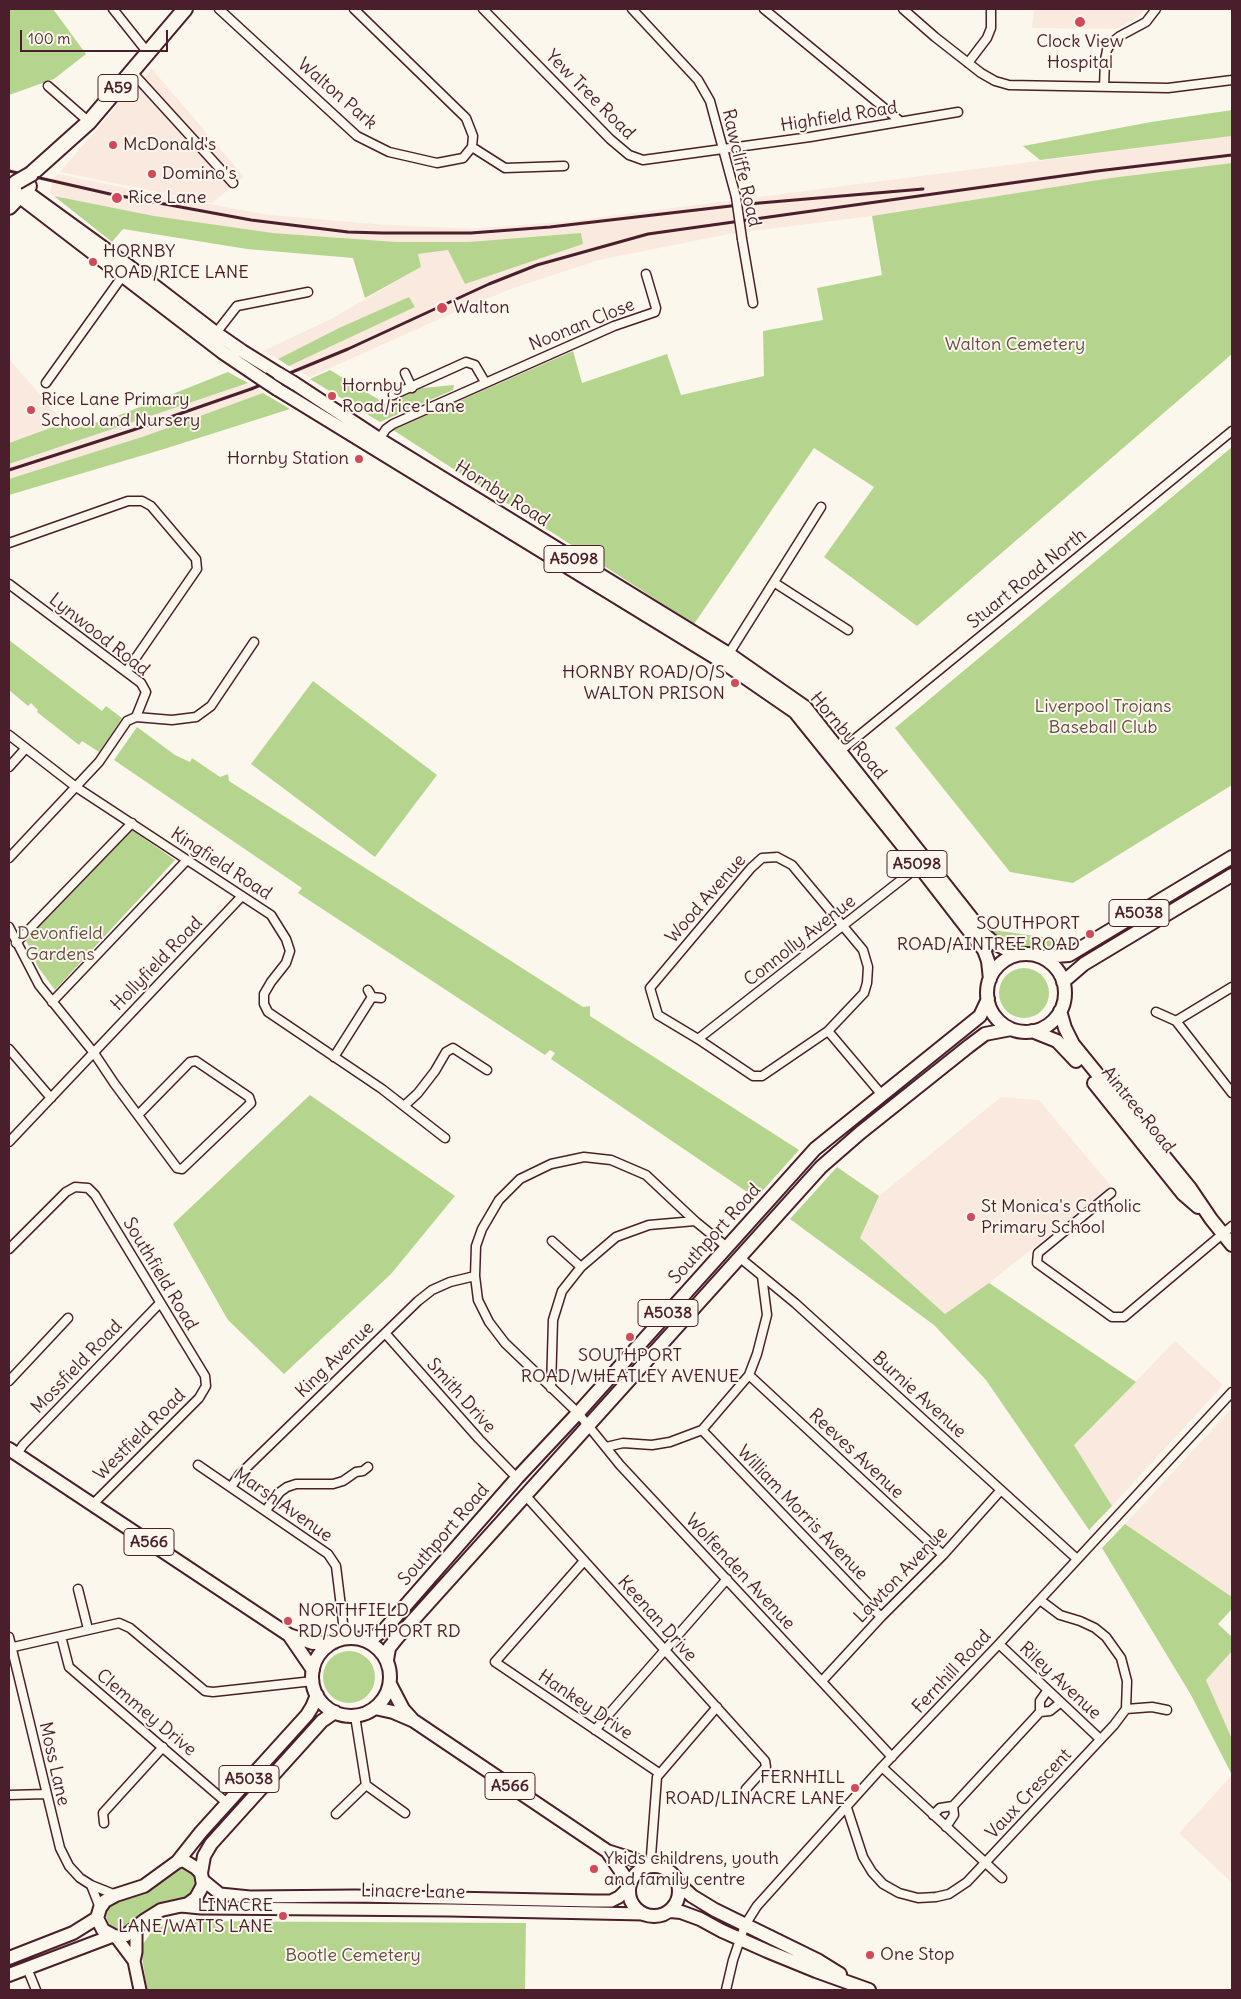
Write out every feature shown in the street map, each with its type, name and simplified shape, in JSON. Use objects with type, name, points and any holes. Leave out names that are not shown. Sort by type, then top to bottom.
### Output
[{"type":"highway","name":"A59","points":[[9,207],[23,183],[89,122],[185,9]]},
{"type":"main road","name":"Hornby Road","points":[[23,183],[127,271],[262,380],[376,444],[805,706],[984,934],[994,943],[1017,955]]},
{"type":"main road","name":"Hornby Road","points":[[127,271],[242,351],[294,383],[376,444]]},
{"type":"main road","name":"Hornby Road","points":[[726,658],[795,712],[919,866]]},
{"type":"main road","name":"A5038","points":[[1017,955],[1032,954],[1042,957],[1069,955],[1232,857]]},
{"type":"main road","name":"A5098","points":[[919,866],[984,950],[988,961],[990,978]]},
{"type":"main road","name":"A5038","points":[[1063,982],[1084,964],[1232,875]]},
{"type":"main road","points":[[990,978],[1000,963],[1017,955]]},
{"type":"main road","points":[[1032,1031],[1045,1026],[1055,1019],[1060,1011],[1065,995],[1063,982],[1057,968],[1042,957]]},
{"type":"main road","name":"A5038","points":[[988,999],[990,978]]},
{"type":"main road","points":[[988,999],[991,1010],[997,1019],[1011,1028]]},
{"type":"main road","name":"Southport Road","points":[[361,1640],[374,1637],[385,1628],[517,1478],[573,1409],[727,1247],[815,1149],[980,1016],[988,999]]},
{"type":"main road","name":"Aintree Road","points":[[1060,1011],[1065,1028],[1073,1044],[1190,1188],[1211,1219]]},
{"type":"main road","name":"A5038","points":[[1011,1028],[1021,1031],[1032,1031]]},
{"type":"main road","name":"Southport Road","points":[[386,1660],[389,1648],[397,1638],[821,1167],[860,1132],[985,1034],[1011,1028]]},
{"type":"main road","name":"Aintree Road","points":[[1032,1031],[1057,1041],[1067,1050],[1183,1194],[1211,1219],[1227,1230],[1232,1245]]},
{"type":"main road","name":"A566","points":[[13,1451],[289,1635],[313,1643],[340,1640]]},
{"type":"main road","name":"A566","points":[[289,1635],[313,1675]]},
{"type":"main road","points":[[340,1640],[361,1640],[376,1647],[386,1660],[389,1668],[390,1684],[382,1701],[369,1712],[355,1716],[335,1712],[324,1705],[317,1696],[313,1675],[320,1653],[340,1640]]},
{"type":"main road","name":"A566","points":[[390,1684],[403,1709],[414,1721]]},
{"type":"main road","name":"A5038","points":[[9,1958],[64,1937],[99,1913],[105,1902],[116,1895],[144,1886],[178,1861],[306,1715],[317,1696]]},
{"type":"main road","name":"A566","points":[[375,1708],[393,1712],[414,1721],[608,1851],[652,1865]]},
{"type":"main road","name":"A5038","points":[[9,1975],[114,1936],[126,1935],[161,1910],[181,1906],[196,1898],[202,1890],[204,1856],[211,1844],[322,1721],[335,1712]]},
{"type":"main road","name":"A566","points":[[608,1851],[629,1886]]},
{"type":"main road","points":[[178,1861],[187,1862],[202,1876]]},
{"type":"main road","points":[[652,1865],[664,1867],[670,1871],[679,1884],[692,1896],[820,1961],[864,1988],[816,1971],[681,1912],[670,1911],[658,1916],[644,1914],[633,1906],[629,1897],[629,1886],[638,1871],[652,1865]]},
{"type":"main road","points":[[670,1911],[679,1896],[679,1884]]},
{"type":"main road","points":[[99,1913],[103,1930],[114,1936]]},
{"type":"street","points":[[113,9],[148,53]]},
{"type":"street","name":"Walton Park","points":[[220,9],[356,136],[389,152],[437,163],[463,158],[472,147]]},
{"type":"street","points":[[354,9],[466,118],[473,136],[472,147],[505,168],[564,166]]},
{"type":"street","name":"Yew Tree Road","points":[[484,9],[610,139],[629,155],[643,160],[724,150]]},
{"type":"street","name":"Rawcliffe Road","points":[[632,9],[698,80],[710,101],[736,197],[753,303]]},
{"type":"street","points":[[764,9],[900,121]]},
{"type":"street","points":[[904,9],[968,63],[995,81],[1009,85],[1168,88],[1232,80]]},
{"type":"street","points":[[968,63],[987,38],[991,28],[991,9]]},
{"type":"street","points":[[1104,87],[1107,50],[1111,43],[1146,22],[1156,9]]},
{"type":"street","points":[[131,71],[233,183]]},
{"type":"street","points":[[48,86],[89,122]]},
{"type":"street","name":"Highfield Road","points":[[724,150],[958,112]]},
{"type":"street","points":[[46,383],[127,271]]},
{"type":"street","name":"Noonan Close","points":[[376,444],[386,429],[393,424],[614,326],[655,312],[656,308],[646,274]]},
{"type":"street","points":[[216,333],[237,306],[308,292]]},
{"type":"street","points":[[393,396],[466,362],[475,365],[485,382]]},
{"type":"street","points":[[405,373],[412,388]]},
{"type":"street","name":"Stuart Road North","points":[[840,751],[1232,431]]},
{"type":"street","points":[[9,543],[128,501],[142,500],[151,506],[196,559],[197,569],[126,672]]},
{"type":"street","points":[[726,658],[821,507]]},
{"type":"street","points":[[774,583],[848,630]]},
{"type":"street","name":"Lynwood Road","points":[[9,584],[141,684],[146,692],[136,717]]},
{"type":"street","points":[[9,858],[102,758],[127,722],[136,717],[172,720],[196,717],[212,706],[254,642]]},
{"type":"street","name":"Kingfield Road","points":[[9,735],[76,787],[270,915],[286,939],[289,947],[288,960],[266,990],[264,998],[265,1007],[271,1015],[382,1089],[445,1138]]},
{"type":"street","points":[[9,767],[26,748]]},
{"type":"street","points":[[16,943],[132,824]]},
{"type":"street","name":"Wood Avenue","points":[[698,1039],[658,1015],[650,988],[750,868],[762,858],[777,857],[792,865],[843,926]]},
{"type":"street","points":[[52,1002],[187,860]]},
{"type":"street","name":"Connolly Avenue","points":[[698,1039],[919,866]]},
{"type":"street","name":"Hollyfield Road","points":[[9,1142],[242,896]]},
{"type":"street","points":[[698,1039],[753,1076],[762,1076],[828,1031],[864,993],[867,983],[868,968],[864,950],[843,926]]},
{"type":"street","points":[[9,927],[39,985],[94,1053],[138,1115],[176,1168],[182,1169],[251,1103],[249,1097],[196,1061],[190,1062],[138,1115]]},
{"type":"street","points":[[1176,1021],[1232,987]]},
{"type":"street","points":[[334,1057],[370,993],[381,998]]},
{"type":"street","points":[[1156,1012],[1176,1021],[1232,1093]]},
{"type":"street","points":[[828,1031],[882,1095]]},
{"type":"street","points":[[404,1106],[424,1086],[446,1052],[453,1048],[487,1070]]},
{"type":"street","points":[[9,1049],[51,1098]]},
{"type":"street","name":"Wolfenden Avenue","points":[[727,1247],[646,1175],[610,1160],[584,1157],[551,1164],[520,1178],[499,1200],[482,1229],[475,1254],[478,1300],[489,1322],[504,1343],[588,1425],[620,1465],[892,1757]]},
{"type":"street","name":"Southfield Road","points":[[9,1249],[66,1192],[80,1187],[88,1188],[95,1195],[205,1376],[206,1386]]},
{"type":"street","points":[[1111,1193],[1038,1253],[1037,1263],[1112,1317],[1124,1317],[1227,1230]]},
{"type":"street","points":[[551,1388],[553,1320],[562,1291],[581,1267],[616,1237],[649,1225],[695,1220]]},
{"type":"street","points":[[552,1241],[581,1267]]},
{"type":"street","name":"Burnie Avenue","points":[[738,1257],[795,1303],[1077,1559]]},
{"type":"street","name":"King Avenue","points":[[230,1487],[240,1474],[418,1300],[432,1290],[458,1279],[475,1276]]},
{"type":"street","points":[[606,1447],[623,1443],[652,1445],[670,1442],[702,1430],[748,1375],[757,1354],[767,1315],[762,1276]]},
{"type":"street","name":"Mossfield Road","points":[[13,1451],[23,1445],[160,1303]]},
{"type":"street","points":[[9,1381],[68,1318]]},
{"type":"street","name":"Smith Drive","points":[[385,1333],[486,1447],[517,1478]]},
{"type":"street","name":"Reeves Avenue","points":[[748,1375],[943,1554]]},
{"type":"street","name":"Westfield Road","points":[[92,1504],[199,1398],[206,1386]]},
{"type":"street","name":"Fernhill Road","points":[[726,1990],[733,1960],[745,1924],[757,1906],[882,1767],[999,1644],[1232,1392]]},
{"type":"street","name":"William Morris Avenue","points":[[702,1430],[881,1618]]},
{"type":"street","name":"Marsh Avenue","points":[[198,1465],[324,1550],[334,1562],[340,1640]]},
{"type":"street","points":[[266,1510],[275,1496],[287,1486],[296,1484],[333,1484],[343,1481],[356,1472],[364,1471],[368,1467]]},
{"type":"street","name":"Lawton Avenue","points":[[822,1681],[1001,1490]]},
{"type":"street","name":"Keenan Drive","points":[[525,1495],[717,1707],[766,1764],[764,1770],[746,1789]]},
{"type":"street","name":"Hankey Drive","points":[[584,1560],[495,1662],[659,1773]]},
{"type":"street","points":[[595,1730],[727,1579]]},
{"type":"street","points":[[78,1589],[88,1629]]},
{"type":"street","points":[[1040,1600],[1060,1615],[1095,1628],[1114,1645],[1124,1668],[1126,1709],[1152,1707],[1167,1710]]},
{"type":"street","points":[[10,1648],[115,1624],[126,1625],[202,1690],[209,1692],[313,1675]]},
{"type":"street","name":"Clemmey Drive","points":[[61,1636],[69,1667],[164,1746],[227,1803]]},
{"type":"street","name":"Moss Lane","points":[[9,1637],[10,1648],[56,1837],[64,1859],[76,1875],[91,1885],[116,1895]]},
{"type":"street","name":"Riley Avenue","points":[[999,1644],[1100,1740]]},
{"type":"street","points":[[1040,1712],[1040,1700],[1047,1691]]},
{"type":"street","points":[[933,1815],[940,1808],[953,1806],[1040,1712],[1050,1711],[1060,1703]]},
{"type":"street","points":[[652,1865],[656,1780],[659,1773],[717,1707]]},
{"type":"street","name":"Vaux Crescent","points":[[847,1808],[859,1846],[868,1866],[883,1884],[918,1898],[949,1894],[967,1882],[1100,1740],[1126,1709]]},
{"type":"street","points":[[355,1716],[366,1785],[404,1813]]},
{"type":"street","points":[[104,1823],[103,1813],[164,1746]]},
{"type":"street","points":[[882,1767],[1002,1878]]},
{"type":"street","points":[[336,1814],[366,1785]]},
{"type":"street","points":[[9,1794],[46,1794]]},
{"type":"street","points":[[946,1827],[954,1815],[953,1806]]},
{"type":"street","name":"Linacre Lane","points":[[202,1876],[220,1894],[250,1897],[355,1896],[611,1901],[619,1897],[629,1886]]},
{"type":"street","name":"Moss Lane","points":[[91,1885],[99,1913]]},
{"type":"street","name":"Linacre Lane","points":[[181,1906],[201,1908],[644,1914]]},
{"type":"street","points":[[134,1961],[138,1926]]},
{"type":"street","points":[[114,1936],[134,1961],[140,1990]]},
{"type":"street","points":[[28,1968],[36,1990]]},
{"type":"shaded area","name":"Clock View Hospital","points":[[1034,9],[1146,9],[1139,16],[1117,29],[1032,28]]},
{"type":"shaded area","points":[[152,69],[244,177],[212,203],[60,172],[129,92]]},
{"type":"shaded area","points":[[1232,136],[1232,163],[1111,178],[872,216],[729,234],[599,260],[516,287],[310,377],[289,366],[415,307],[409,298],[339,328],[278,359],[263,351],[331,319],[421,267],[417,254],[448,250],[465,284],[583,244],[396,242],[273,233],[154,216],[54,196],[50,193],[53,178],[58,174],[269,215],[387,225],[472,229],[572,221]]},
{"type":"shaded area","name":"Rice Lane Primary School and Nursery","points":[[9,359],[42,397],[64,423],[9,443]]},
{"type":"shaded area","points":[[248,383],[263,393],[145,436],[9,479],[9,464]]},
{"type":"shaded area","name":"St Monica's Catholic Primary School","points":[[1001,1097],[1039,1100],[1111,1186],[989,1283],[945,1314],[860,1238],[879,1196]]},
{"type":"shaded area","points":[[1175,1341],[1223,1385],[1112,1506],[1074,1445]]},
{"type":"shaded area","points":[[1232,1408],[1232,1597],[1125,1524]]},
{"type":"shaded area","points":[[1232,1651],[1232,1739],[1206,1680]]},
{"type":"shaded area","points":[[1232,1775],[1232,1883],[1179,1833]]},
{"type":"green space","points":[[9,9],[53,9],[86,54],[54,79],[9,95]]},
{"type":"green space","points":[[1232,110],[1232,136],[1040,160],[1023,146],[1151,122]]},
{"type":"green space","name":"Walton Cemetery","points":[[1232,163],[1232,354],[917,626],[824,557],[874,487],[814,448],[694,624],[393,430],[573,351],[582,383],[667,354],[681,395],[764,376],[763,331],[823,320],[817,288],[882,275],[872,216],[1111,178]]},
{"type":"green space","points":[[54,196],[154,216],[273,233],[396,242],[469,242],[581,233],[583,244],[465,284],[448,250],[418,254],[421,267],[365,298],[353,258],[247,249],[123,229],[112,242]]},
{"type":"green space","points":[[409,297],[415,307],[289,366],[278,359],[339,328]]},
{"type":"green space","points":[[330,370],[386,404],[422,388],[454,385],[453,390],[380,422],[310,379]]},
{"type":"green space","points":[[228,372],[248,383],[9,464],[9,443],[64,423],[70,430],[112,418]]},
{"type":"green space","points":[[263,393],[290,409],[9,495],[9,479],[145,436]]},
{"type":"green space","name":"Liverpool Trojans Baseball Club","points":[[1232,447],[1232,785],[1073,883],[1010,872],[895,728]]},
{"type":"green space","points":[[9,640],[102,711],[106,706],[122,718],[99,752],[82,741],[79,745],[37,712],[38,710],[31,703],[28,706],[9,690]]},
{"type":"green space","points":[[313,681],[437,775],[375,857],[251,764]]},
{"type":"green space","points":[[137,727],[175,755],[190,762],[192,758],[220,777],[228,774],[229,781],[583,1007],[590,1006],[590,1016],[799,1150],[756,1198],[551,1059],[555,1053],[550,1050],[545,1055],[298,893],[302,888],[114,760]]},
{"type":"green space","name":"Devonfield Gardens","points":[[132,830],[175,860],[55,990],[38,967],[26,940]]},
{"type":"green space","points":[[1232,862],[1232,867],[1075,961],[1073,958]]},
{"type":"green space","points":[[986,929],[1057,939],[1063,949],[1053,951],[1011,945],[994,936]]},
{"type":"green space","points":[[1019,968],[1029,968],[1042,975],[1049,988],[1049,998],[1042,1011],[1029,1018],[1019,1018],[1010,1014],[1003,1007],[999,998],[999,988],[1003,979],[1010,972]]},
{"type":"green space","points":[[310,1095],[455,1196],[391,1274],[284,1374],[228,1320],[173,1224]]},
{"type":"green space","points":[[837,1167],[879,1196],[860,1238],[945,1314],[989,1283],[1136,1382],[1074,1445],[1112,1506],[1089,1530],[986,1380],[934,1325],[790,1219]]},
{"type":"green space","points":[[1125,1524],[1232,1597],[1232,1609],[1218,1624],[1232,1637],[1232,1651],[1206,1680],[1232,1739],[1232,1775],[1191,1695],[1102,1548]]},
{"type":"green space","points":[[349,1651],[363,1655],[371,1663],[375,1677],[371,1691],[363,1699],[349,1703],[335,1699],[327,1691],[323,1677],[327,1663],[335,1655]]},
{"type":"green space","points":[[179,1868],[191,1871],[196,1877],[195,1892],[185,1899],[169,1901],[150,1908],[123,1928],[116,1929],[110,1926],[106,1913],[112,1904],[146,1891]]},
{"type":"green space","name":"Bootle Cemetery","points":[[179,1921],[526,1923],[525,1990],[147,1990],[142,1957],[143,1944],[150,1934],[164,1924]]},
{"type":"railway","points":[[9,470],[251,389],[348,349],[489,284],[537,265],[648,234],[1097,171],[1232,155]]},
{"type":"railway","points":[[9,171],[110,194],[251,220],[348,232],[382,233],[471,233],[550,227],[748,204],[923,189]]},
{"type":"place","name":"Clock View Hospital","points":[[1080,22]]},
{"type":"place","name":"McDonald's","points":[[113,145]]},
{"type":"place","name":"Domino's","points":[[152,174]]},
{"type":"place","name":"Rice Lane","points":[[117,198]]},
{"type":"place","name":"HORNBY ROAD/RICE LANE","points":[[93,262]]},
{"type":"place","name":"Walton","points":[[442,308]]},
{"type":"place","name":"Hornby Road/rice Lane","points":[[332,396]]},
{"type":"place","name":"Rice Lane Primary School and Nursery","points":[[31,410]]},
{"type":"place","name":"Hornby Station","points":[[359,459]]},
{"type":"place","name":"HORNBY ROAD/O/S WALTON PRISON","points":[[735,683]]},
{"type":"place","name":"SOUTHPORT ROAD/AINTREE ROAD","points":[[1090,934]]},
{"type":"place","name":"St Monica's Catholic Primary School","points":[[971,1217]]},
{"type":"place","name":"SOUTHPORT ROAD/WHEATLEY AVENUE","points":[[630,1337]]},
{"type":"place","name":"NORTHFIELD RD/SOUTHPORT RD","points":[[288,1621]]},
{"type":"place","name":"FERNHILL ROAD/LINACRE LANE","points":[[855,1788]]},
{"type":"place","name":"Ykids childrens, youth and family centre","points":[[594,1869]]},
{"type":"place","name":"LINACRE LANE/WATTS LANE","points":[[283,1916]]},
{"type":"place","name":"One Stop","points":[[870,1955]]}]
